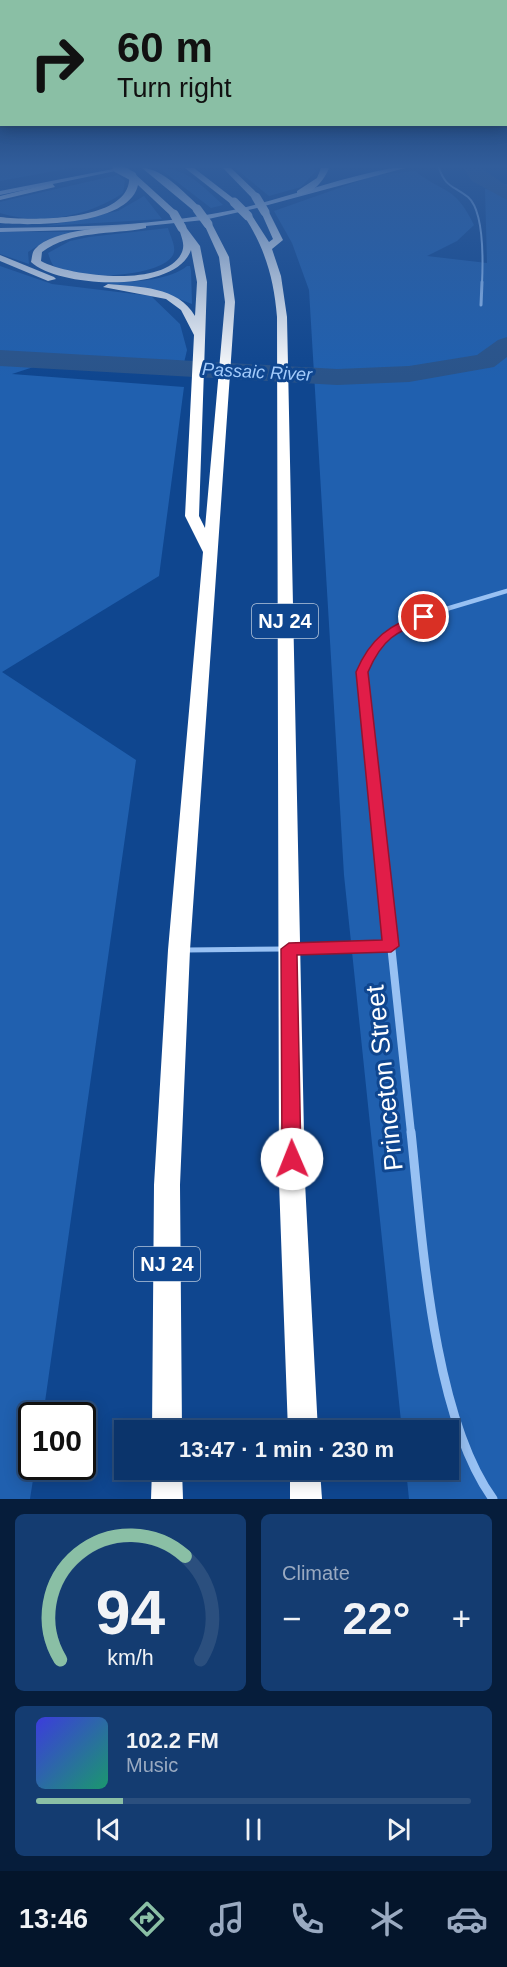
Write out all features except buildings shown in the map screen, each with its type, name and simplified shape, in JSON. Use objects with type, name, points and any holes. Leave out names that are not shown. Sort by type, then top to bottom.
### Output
[{"type":"highway","points":[[62,238],[42,247],[35,259],[44,269],[70,276],[111,279],[140,276],[164,270],[181,261],[187,250],[186,238]]},
{"type":"highway","points":[[189,238],[195,246],[200,265],[203,297],[199,333],[192,516],[210,553]]},
{"type":"highway","name":"NJ 24","points":[[167,1420],[167,1185],[179,950],[230,286],[224,257],[215,238]]},
{"type":"highway","name":"NJ 24","points":[[262,238],[268,247],[280,291],[283,362],[292,1182],[303,1420]]},
{"type":"highway","points":[[268,247],[278,240],[277,238]]},
{"type":"highway","points":[[0,258],[55,280],[170,298],[186,309],[199,333]]},
{"type":"highway","points":[[167,1480],[167,1499]]},
{"type":"highway","points":[[305,1480],[306,1499]]},
{"type":"street","name":"Princeton Street","points":[[493,1499],[482,1484],[458,1430],[438,1344],[422,1232],[362,672],[371,652],[384,637],[402,625],[507,591]]},
{"type":"lane","points":[[480,238],[483,268],[482,305]]},
{"type":"lane","points":[[179,950],[391,946]]},
{"type":"shaded area","points":[[0,238],[54,238],[28,252],[29,264],[0,254]]},
{"type":"shaded area","points":[[84,238],[172,238],[174,252],[165,263],[136,272],[118,275],[82,275],[57,269],[51,262],[48,253],[70,241]]},
{"type":"shaded area","points":[[289,238],[460,238],[427,256],[487,263],[486,238],[507,238],[507,1499],[409,1499],[407,1480],[459,1480],[459,1420],[401,1420],[344,875],[309,290]]},
{"type":"shaded area","points":[[0,266],[52,284],[151,296],[180,324],[187,350],[184,363],[61,358],[12,374],[184,387],[159,576],[2,672],[136,760],[45,1402],[18,1402],[18,1480],[33,1480],[30,1499],[0,1499]]},
{"type":"shaded area","points":[[190,266],[191,271],[192,304],[161,292],[98,282],[132,282],[157,278]]},
{"type":"waterway","name":"Passaic River","points":[[0,358],[337,377],[409,374],[485,361],[507,345]]},
{"type":"route","points":[[292,1159],[289,949],[391,946],[362,672],[371,652],[384,637],[402,625],[424,617]]}]
